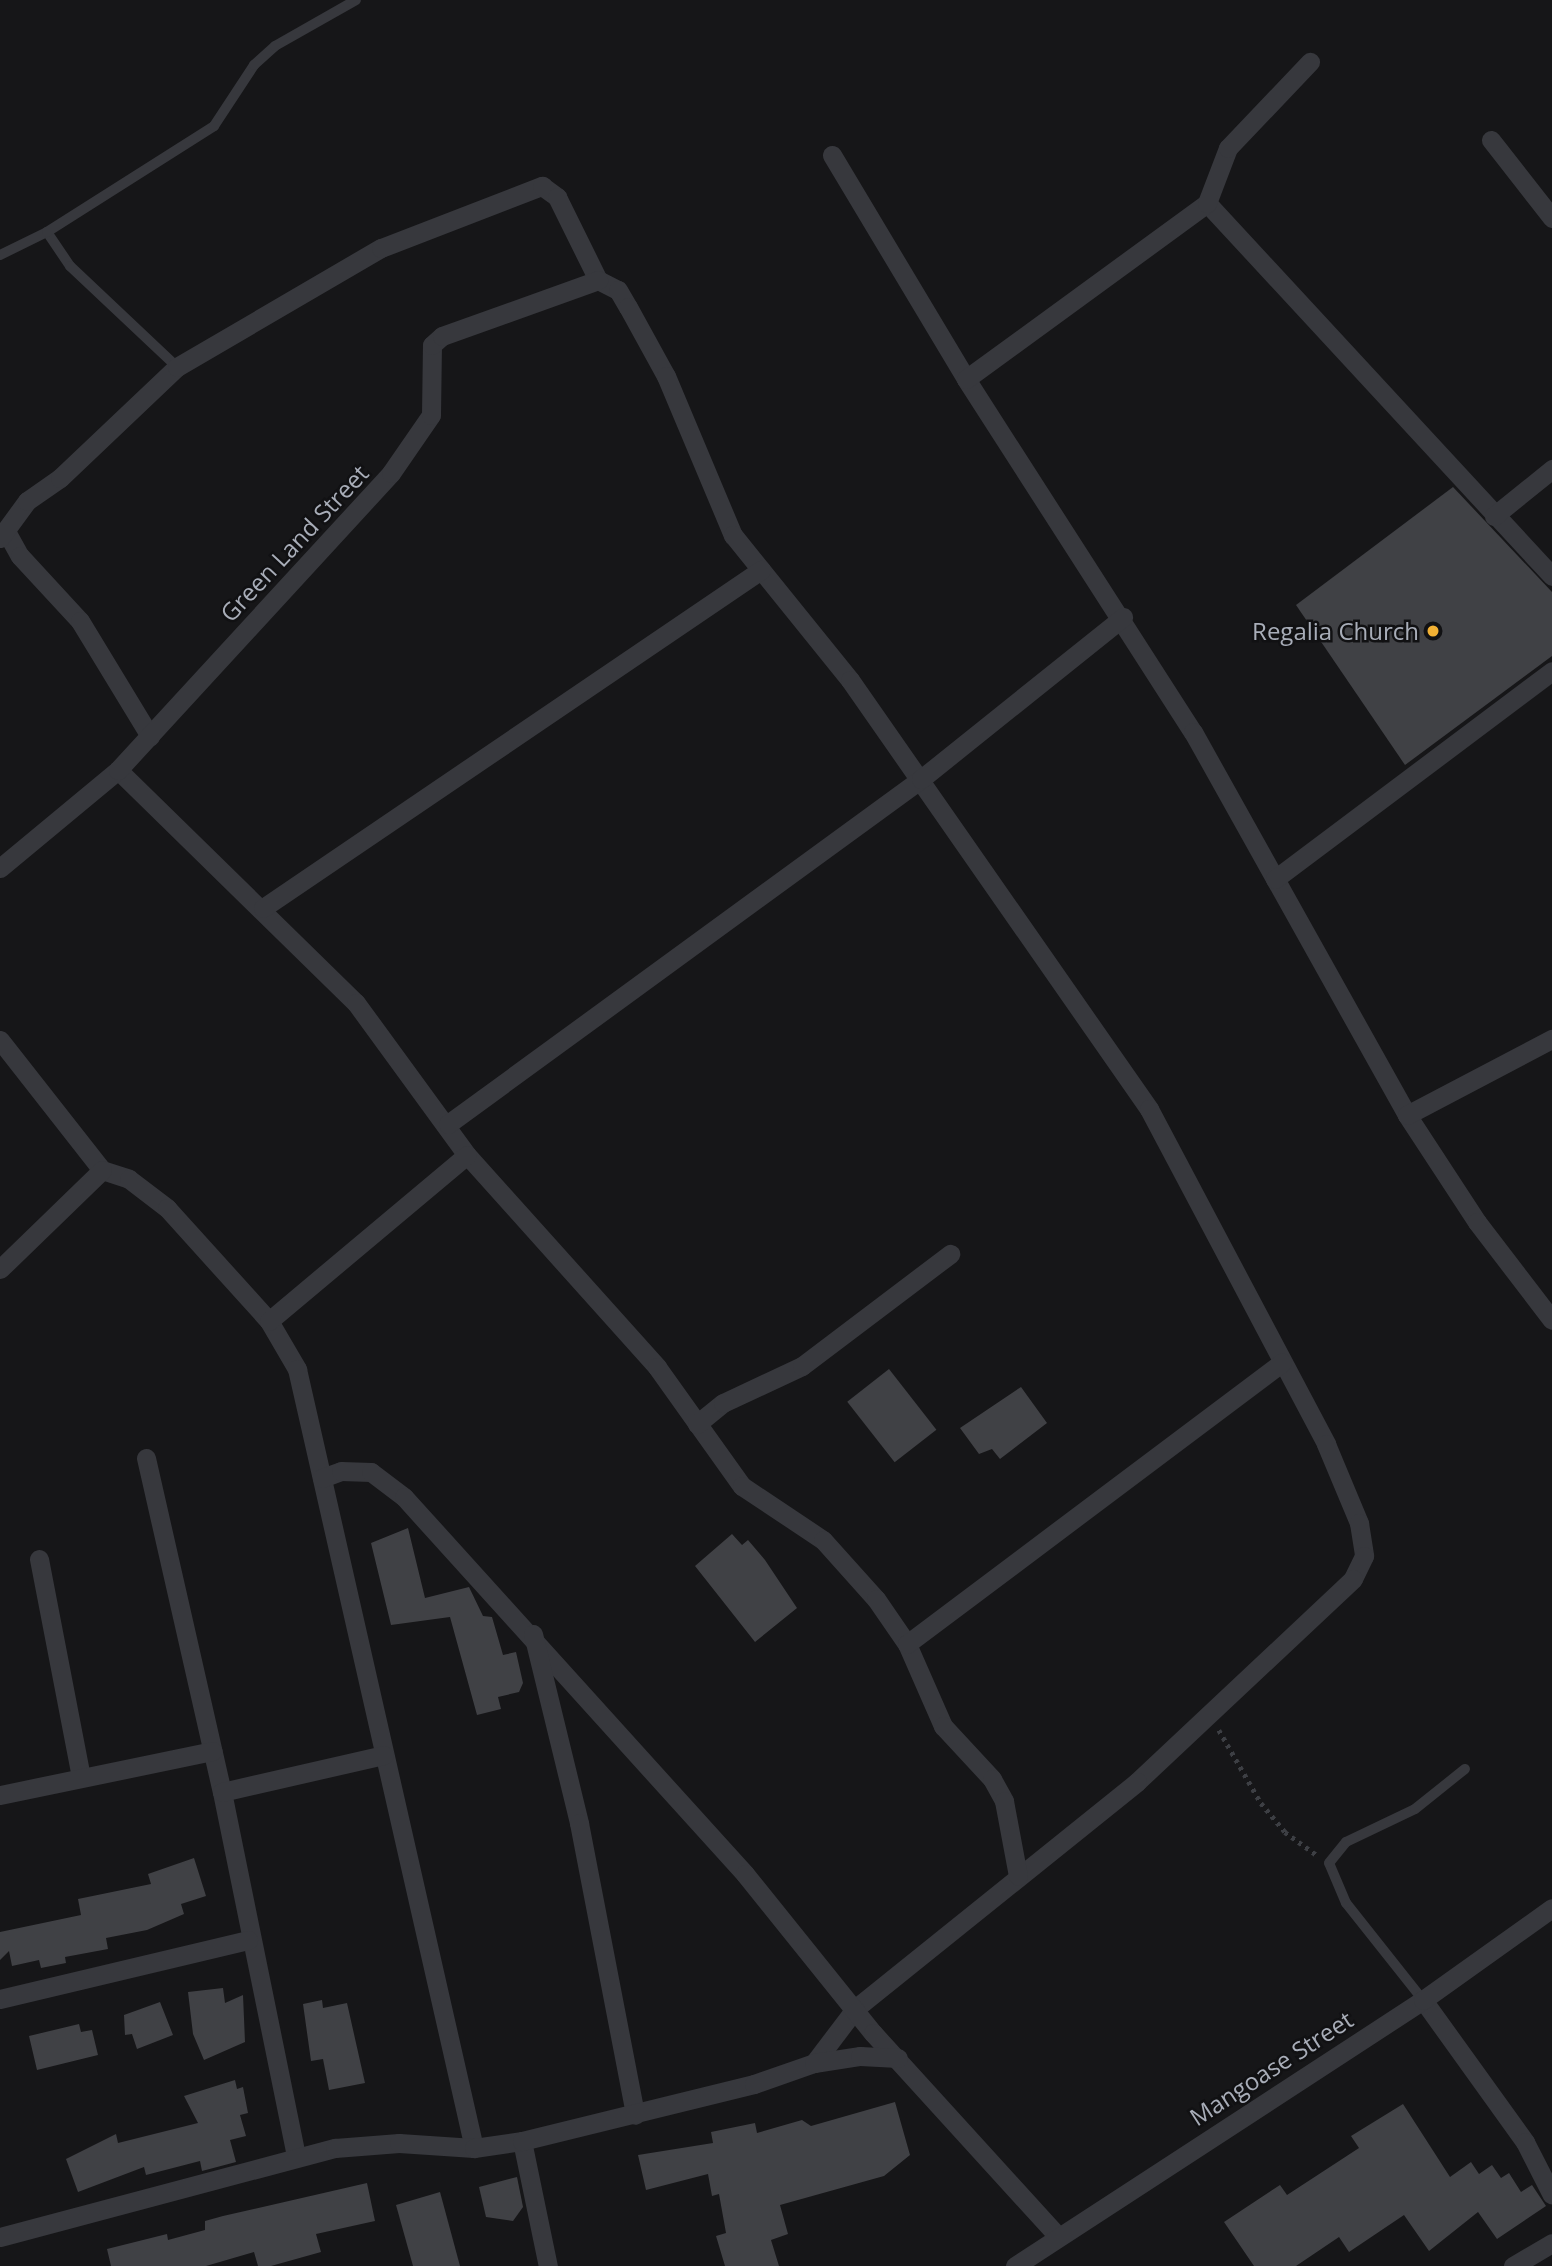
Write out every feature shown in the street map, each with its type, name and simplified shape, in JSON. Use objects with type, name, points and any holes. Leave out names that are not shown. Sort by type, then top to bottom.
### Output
[{"type":"street","points":[[966,379],[1207,203],[1228,148],[1310,62]]},
{"type":"street","points":[[1491,140],[1552,218]]},
{"type":"street","points":[[832,155],[966,379],[1123,617],[1275,879],[1407,1115],[1477,1222],[1552,1320]]},
{"type":"street","points":[[150,736],[80,621],[4,536],[27,502],[60,478],[177,367],[359,259],[527,189],[542,186],[557,197],[598,280],[618,290],[628,306],[666,376],[720,510],[761,570],[921,779],[985,879],[1058,973],[1149,1109],[1326,1444],[1359,1523],[1364,1556],[1353,1580],[1209,1715],[1077,1833],[1018,1876],[855,2010],[814,2063]]},
{"type":"street","points":[[1207,203],[1552,576]]},
{"type":"street","name":"Green Land Street","points":[[0,868],[118,770],[391,473],[431,415],[432,345],[442,336],[598,280]]},
{"type":"street","points":[[1494,516],[1552,469]]},
{"type":"street","points":[[263,908],[761,570]]},
{"type":"street","points":[[448,1124],[921,779],[1123,617]]},
{"type":"street","points":[[1275,879],[1552,671]]},
{"type":"street","points":[[118,770],[263,908],[356,1003],[448,1124],[467,1155],[657,1367],[742,1486],[823,1540],[876,1599],[907,1644],[943,1726],[992,1779],[1004,1801],[1018,1876]]},
{"type":"street","points":[[1407,1115],[1552,1039]]},
{"type":"street","points":[[0,1040],[103,1170],[129,1179],[167,1208],[269,1321],[297,1369],[474,2148]]},
{"type":"street","points":[[269,1321],[467,1155]]},
{"type":"street","points":[[0,1269],[103,1170]]},
{"type":"street","points":[[697,1424],[723,1402],[803,1367],[950,1254]]},
{"type":"street","points":[[907,1644],[1282,1362]]},
{"type":"street","points":[[146,1458],[222,1792],[248,1940],[296,2157]]},
{"type":"street","points":[[323,1478],[341,1471],[372,1472],[404,1497],[533,1634],[746,1874],[855,2010],[1057,2235]]},
{"type":"street","points":[[39,1559],[81,1777]]},
{"type":"street","points":[[533,1634],[579,1823],[635,2115]]},
{"type":"street","points":[[0,1795],[212,1751]]},
{"type":"street","points":[[222,1792],[384,1755]]},
{"type":"street","name":"Mangoase Street","points":[[1014,2266],[1057,2235],[1423,2000],[1552,1908]]},
{"type":"street","points":[[0,1999],[248,1940]]},
{"type":"street","points":[[1423,2000],[1525,2142],[1552,2195]]},
{"type":"street","points":[[0,2237],[296,2157],[398,2143],[474,2148],[522,2141],[635,2115],[814,2063],[860,2056],[898,2059]]},
{"type":"street","points":[[522,2141],[548,2266]]},
{"type":"street","points":[[1513,2266],[1552,2243]]},
{"type":"lane","points":[[0,255],[47,232],[215,126],[254,65],[275,46],[356,0]]},
{"type":"lane","points":[[47,232],[70,266],[177,367]]},
{"type":"lane","points":[[1423,2000],[1346,1903],[1329,1863],[1346,1842],[1415,1809],[1465,1769]]},
{"type":"path","points":[[1209,1715],[1273,1819],[1329,1863]]},
{"type":"building","name":"Regalia Church","points":[[1453,487],[1552,592],[1552,656],[1405,765],[1296,605]]},
{"type":"building","points":[[889,1369],[936,1430],[895,1462],[847,1402]]},
{"type":"building","points":[[1021,1387],[1047,1423],[1000,1459],[992,1449],[979,1454],[960,1428]]},
{"type":"building","points":[[408,1528],[425,1598],[469,1587],[483,1616],[492,1617],[503,1655],[516,1652],[523,1683],[519,1692],[498,1697],[501,1709],[477,1715],[450,1617],[391,1625],[371,1543]]},
{"type":"building","points":[[732,1534],[742,1545],[748,1540],[797,1608],[755,1642],[695,1566]]},
{"type":"building","points":[[194,1858],[206,1896],[181,1904],[184,1914],[147,1930],[106,1938],[108,1949],[65,1957],[66,1963],[41,1968],[39,1960],[12,1966],[9,1951],[0,1960],[0,1932],[81,1915],[78,1899],[151,1884],[148,1874]]},
{"type":"building","points":[[223,1988],[225,2003],[243,1995],[245,2042],[204,2060],[193,2034],[188,1992]]},
{"type":"building","points":[[322,2000],[323,2008],[347,2003],[365,2083],[329,2090],[323,2059],[311,2061],[303,2004]]},
{"type":"building","points":[[160,2002],[173,2035],[137,2049],[132,2034],[125,2035],[124,2015]]},
{"type":"building","points":[[79,2024],[81,2032],[92,2030],[98,2055],[37,2070],[29,2036]]},
{"type":"building","points":[[235,2080],[237,2089],[243,2087],[248,2113],[240,2115],[246,2136],[230,2140],[236,2162],[202,2171],[200,2161],[146,2175],[144,2167],[78,2192],[66,2159],[116,2134],[118,2143],[198,2123],[184,2096]]},
{"type":"building","points":[[895,2102],[910,2155],[884,2176],[780,2205],[788,2234],[771,2240],[779,2266],[725,2266],[716,2236],[726,2233],[719,2194],[712,2196],[708,2174],[646,2190],[638,2155],[713,2143],[711,2132],[755,2123],[757,2133],[802,2120],[811,2126]]},
{"type":"building","points":[[1403,2104],[1450,2177],[1471,2162],[1479,2174],[1492,2165],[1501,2178],[1509,2173],[1521,2192],[1532,2185],[1546,2206],[1497,2239],[1478,2212],[1429,2251],[1404,2215],[1349,2252],[1339,2237],[1296,2266],[1254,2266],[1224,2222],[1280,2185],[1287,2195],[1359,2148],[1351,2136]]},
{"type":"building","points":[[517,2177],[523,2207],[513,2221],[486,2217],[479,2187]]},
{"type":"building","points":[[367,2183],[375,2221],[316,2234],[321,2252],[271,2266],[258,2266],[254,2252],[206,2266],[111,2266],[107,2249],[167,2234],[168,2240],[205,2230],[205,2221]]},
{"type":"building","points":[[440,2192],[460,2266],[413,2266],[396,2205]]},
{"type":"place","name":"Regalia Church","points":[[1433,631]]}]
